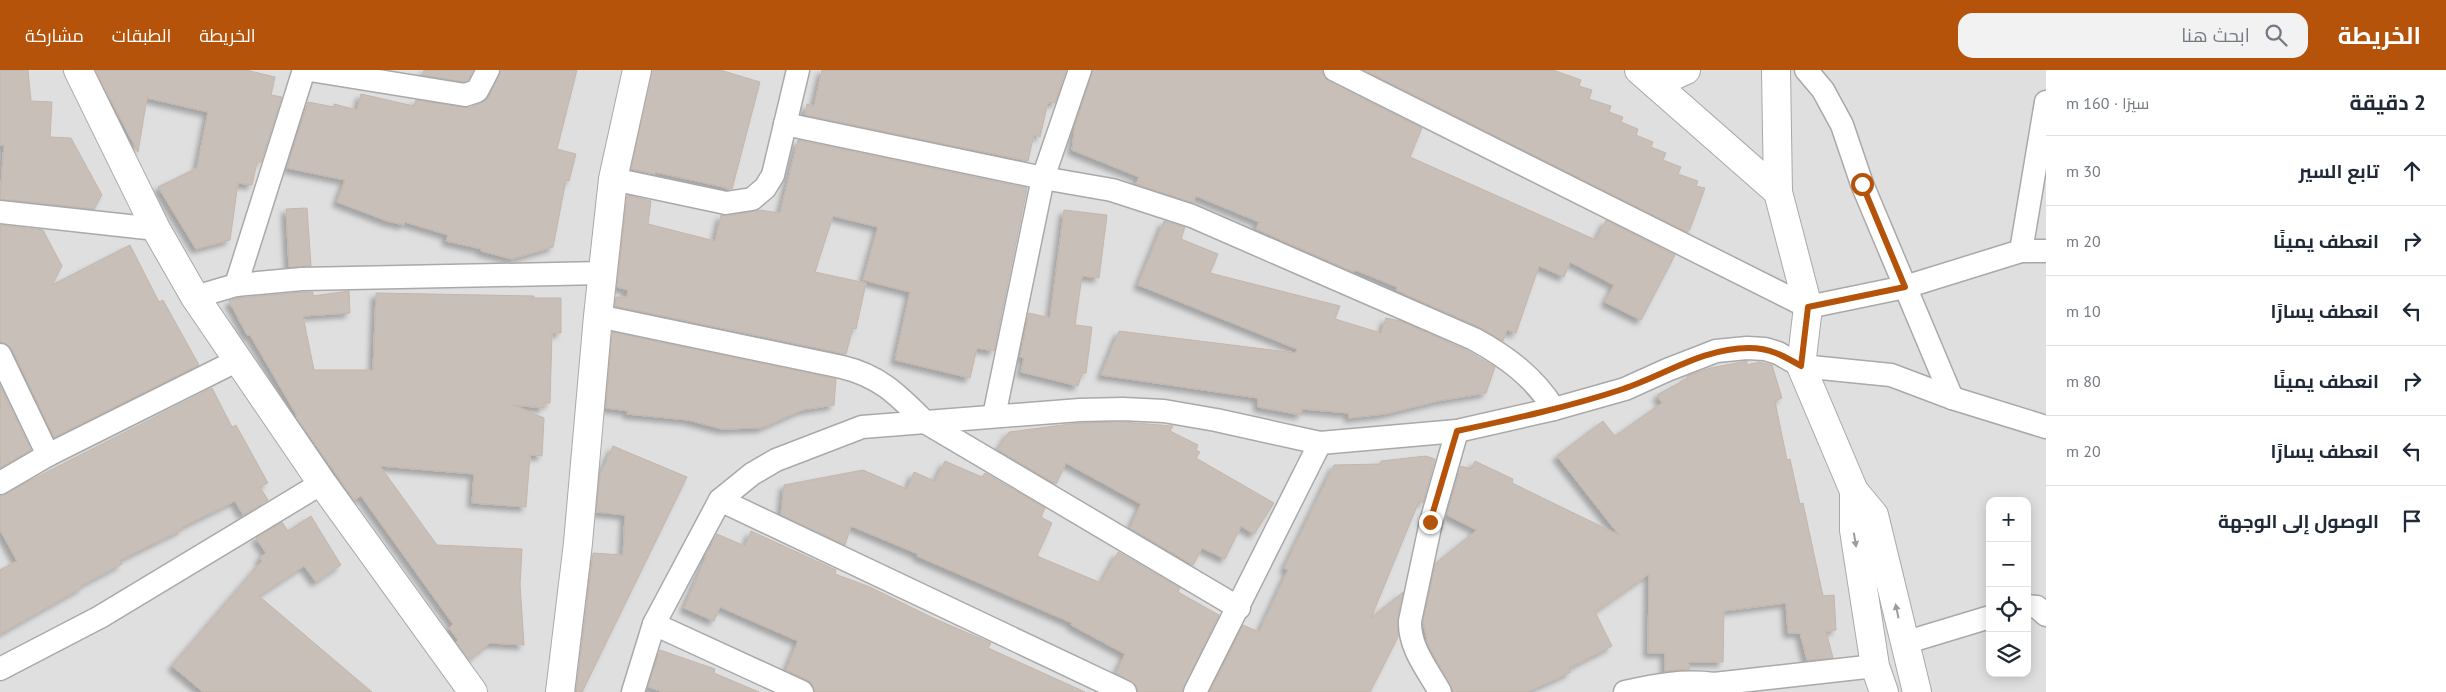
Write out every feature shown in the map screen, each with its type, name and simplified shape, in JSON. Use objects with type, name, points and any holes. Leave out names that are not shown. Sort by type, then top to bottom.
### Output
[{"type":"street","points":[[78,70],[156,229],[195,297],[322,483],[473,692]]},
{"type":"street","points":[[236,285],[304,70]]},
{"type":"street","points":[[310,70],[465,95],[477,90],[488,70]]},
{"type":"street","points":[[560,692],[578,543],[598,316],[613,179],[637,70]]},
{"type":"street","points":[[613,179],[726,203],[752,199],[764,188],[773,175],[798,70]]},
{"type":"street","points":[[994,416],[1043,178],[1080,70]]},
{"type":"street","points":[[1335,70],[1808,307],[1905,287],[2022,251],[2046,251]]},
{"type":"street","points":[[1647,77],[1686,70]]},
{"type":"street","points":[[1776,70],[1778,192],[1808,307],[1801,366],[1854,491],[1874,515],[1917,692]]},
{"type":"street","points":[[1806,70],[1823,90],[1842,125],[1862,184],[1952,398]]},
{"type":"street","points":[[1647,77],[1778,192]]},
{"type":"street","points":[[2022,251],[2046,102]]},
{"type":"street","points":[[785,124],[1043,178],[1112,190],[1192,216],[1445,325],[1499,353],[1517,366],[1542,391],[1554,409]]},
{"type":"street","points":[[0,212],[156,229]]},
{"type":"street","points":[[195,297],[236,285],[302,279],[603,273]]},
{"type":"street","points":[[598,316],[856,370],[883,383],[924,422],[1239,608]]},
{"type":"street","points":[[633,692],[654,624],[720,500],[752,474],[776,460],[862,427],[1080,410],[1124,409],[1164,411],[1225,421],[1320,443],[1457,431],[1554,409],[1624,389],[1666,370],[1716,352],[1747,348],[1766,349],[1778,353],[1801,366],[1891,375],[1952,398],[2046,427]]},
{"type":"street","points":[[0,355],[48,455]]},
{"type":"street","points":[[0,483],[48,455],[238,360]]},
{"type":"street","points":[[1440,692],[1415,649],[1409,632],[1430,522],[1457,431]]},
{"type":"street","points":[[1195,692],[1239,608],[1320,443]]},
{"type":"street","points":[[0,669],[100,617],[322,483]]},
{"type":"street","points":[[1854,491],[1854,530],[1876,666],[1884,692]]},
{"type":"street","points":[[720,500],[1124,692]]},
{"type":"street","points":[[2031,606],[2037,606],[2046,615]]},
{"type":"street","points":[[1904,642],[1986,618]]},
{"type":"street","points":[[654,624],[802,692]]},
{"type":"street","points":[[1625,692],[1668,682],[1692,681],[1715,688],[1876,666]]},
{"type":"shaded area","points":[[0,70],[2046,70],[2046,692],[0,692]]},
{"type":"building","points":[[0,70],[28,70],[31,101],[52,102],[50,137],[71,138],[102,195],[94,209],[0,199],[4,145],[0,145]]},
{"type":"building","points":[[95,70],[246,70],[275,77],[271,95],[282,97],[261,162],[257,162],[252,185],[238,183],[230,240],[196,249],[158,187],[197,168],[208,112],[147,98],[138,152]]},
{"type":"building","points":[[424,70],[473,70],[468,80],[464,82],[423,75]]},
{"type":"building","points":[[501,70],[577,70],[557,149],[576,154],[569,181],[566,180],[553,247],[512,259],[481,251],[482,249],[446,241],[448,235],[405,222],[404,225],[387,221],[337,202],[345,180],[287,168],[308,102],[334,107],[334,104],[357,110],[361,94],[414,106],[416,100],[469,108],[488,98]]},
{"type":"building","points":[[652,70],[720,70],[760,82],[732,189],[655,172],[655,174],[631,169]]},
{"type":"building","points":[[822,70],[1066,70],[1055,103],[1048,102],[1040,137],[1034,134],[1028,161],[805,115],[807,104],[814,106]]},
{"type":"building","points":[[1093,70],[1322,70],[1324,77],[1329,82],[1422,128],[1410,157],[1596,240],[1606,220],[1675,255],[1641,320],[1605,302],[1614,285],[1570,262],[1564,277],[1539,266],[1516,333],[1507,330],[1503,341],[1479,327],[1396,290],[1397,287],[1355,270],[1354,272],[1256,229],[1259,222],[1196,196],[1193,203],[1136,184],[1139,177],[1072,150],[1075,126]]},
{"type":"building","points":[[1364,70],[1553,70],[1581,80],[1579,86],[1592,90],[1589,99],[1611,106],[1609,112],[1623,117],[1621,122],[1638,129],[1636,135],[1653,142],[1651,147],[1666,153],[1663,160],[1681,167],[1678,174],[1698,181],[1696,186],[1705,188],[1690,229],[1687,232]]},
{"type":"building","points":[[798,140],[1027,188],[994,351],[977,348],[970,378],[895,360],[910,292],[863,280],[878,227],[833,216],[815,272],[866,283],[856,329],[853,328],[846,354],[615,306],[616,297],[627,297],[628,290],[617,287],[627,195],[651,201],[648,224],[715,241],[721,215],[728,216],[759,210],[780,213]]},
{"type":"building","points":[[307,208],[311,266],[289,267],[286,209]]},
{"type":"building","points":[[1064,210],[1107,215],[1099,278],[1082,276],[1075,325],[1092,327],[1086,373],[1082,373],[1078,386],[1021,372],[1024,358],[1020,357],[1029,313],[1050,318]]},
{"type":"building","points":[[1164,221],[1185,227],[1181,239],[1218,254],[1210,273],[1340,306],[1335,319],[1381,333],[1386,318],[1401,321],[1468,351],[1495,367],[1486,393],[1438,401],[1385,414],[1349,418],[1349,413],[1302,409],[1301,415],[1258,407],[1258,398],[1101,375],[1119,331],[1296,353],[1297,349],[1138,285]]},
{"type":"building","points":[[0,225],[43,230],[62,266],[52,285],[130,245],[159,302],[163,300],[199,365],[54,437],[12,349],[7,344],[0,342]]},
{"type":"building","points":[[349,291],[350,313],[303,316],[314,370],[373,370],[376,293],[561,298],[561,333],[552,333],[550,403],[544,403],[544,408],[513,405],[544,418],[542,456],[530,455],[526,507],[472,503],[474,474],[380,466],[437,545],[522,549],[520,584],[524,645],[490,643],[469,660],[449,628],[453,624],[361,496],[354,500],[297,418],[250,335],[247,335],[229,301],[238,298],[303,292],[313,292],[313,296]]},
{"type":"building","points":[[612,332],[836,379],[834,405],[802,410],[761,428],[722,429],[688,420],[627,414],[629,411],[606,408]]},
{"type":"building","points":[[1747,361],[1747,365],[1759,362],[1772,365],[1782,398],[1775,401],[1787,460],[1790,459],[1800,504],[1803,503],[1823,596],[1834,595],[1836,630],[1826,631],[1833,658],[1807,660],[1800,633],[1788,633],[1786,603],[1724,611],[1723,662],[1688,662],[1690,669],[1665,671],[1665,653],[1648,653],[1649,574],[1595,612],[1612,646],[1569,668],[1571,672],[1527,692],[1453,692],[1428,644],[1423,622],[1435,564],[1477,530],[1447,515],[1461,466],[1471,469],[1475,461],[1513,479],[1512,483],[1619,535],[1557,456],[1603,421],[1615,436],[1662,403],[1657,395],[1688,378],[1687,376],[1710,368]]},
{"type":"building","points":[[0,385],[31,450],[0,468]]},
{"type":"building","points":[[212,388],[232,427],[236,425],[268,483],[260,487],[268,500],[243,515],[235,501],[182,527],[183,529],[120,560],[122,564],[82,585],[83,587],[0,634],[0,570],[17,561],[0,530],[0,496]]},
{"type":"building","points":[[1123,422],[1173,426],[1170,431],[1198,445],[1196,450],[1200,452],[1196,458],[1274,503],[1254,534],[1241,526],[1225,559],[1202,548],[1193,565],[1130,528],[1141,504],[1066,463],[1056,484],[998,450],[1009,432],[1078,423]]},
{"type":"building","points":[[613,446],[687,477],[582,692],[576,692],[593,553],[623,555],[625,515],[596,512],[600,475]]},
{"type":"building","points":[[1426,456],[1435,459],[1423,503],[1419,501],[1371,618],[1403,592],[1397,619],[1398,637],[1370,692],[1210,692],[1243,625],[1259,632],[1288,570],[1284,568],[1334,465],[1380,464],[1381,461]]},
{"type":"building","points":[[945,461],[982,477],[985,473],[1045,508],[1041,517],[1052,523],[1037,556],[1101,583],[1118,552],[1180,588],[1178,592],[1219,615],[1182,692],[1138,692],[1135,684],[1116,673],[1125,654],[1071,625],[1072,623],[917,556],[918,554],[851,526],[845,545],[781,515],[784,485],[863,470],[907,489],[914,472],[935,481]]},
{"type":"building","points":[[311,516],[341,565],[316,582],[304,566],[259,596],[372,692],[203,692],[172,666],[262,561],[259,558],[266,553],[256,538],[282,522],[288,531]]},
{"type":"building","points":[[751,531],[836,570],[835,574],[870,587],[933,618],[991,643],[988,648],[1085,692],[815,692],[813,685],[808,680],[786,670],[798,641],[720,607],[714,621],[684,608],[705,557],[717,534],[745,546]]},
{"type":"building","points":[[660,650],[715,669],[714,673],[759,692],[663,692],[648,687]]},
{"type":"route","points":[[1430,522],[1457,431],[1554,409],[1624,389],[1666,370],[1716,352],[1747,348],[1766,349],[1778,353],[1801,366],[1808,307],[1905,287],[1862,184]]}]
